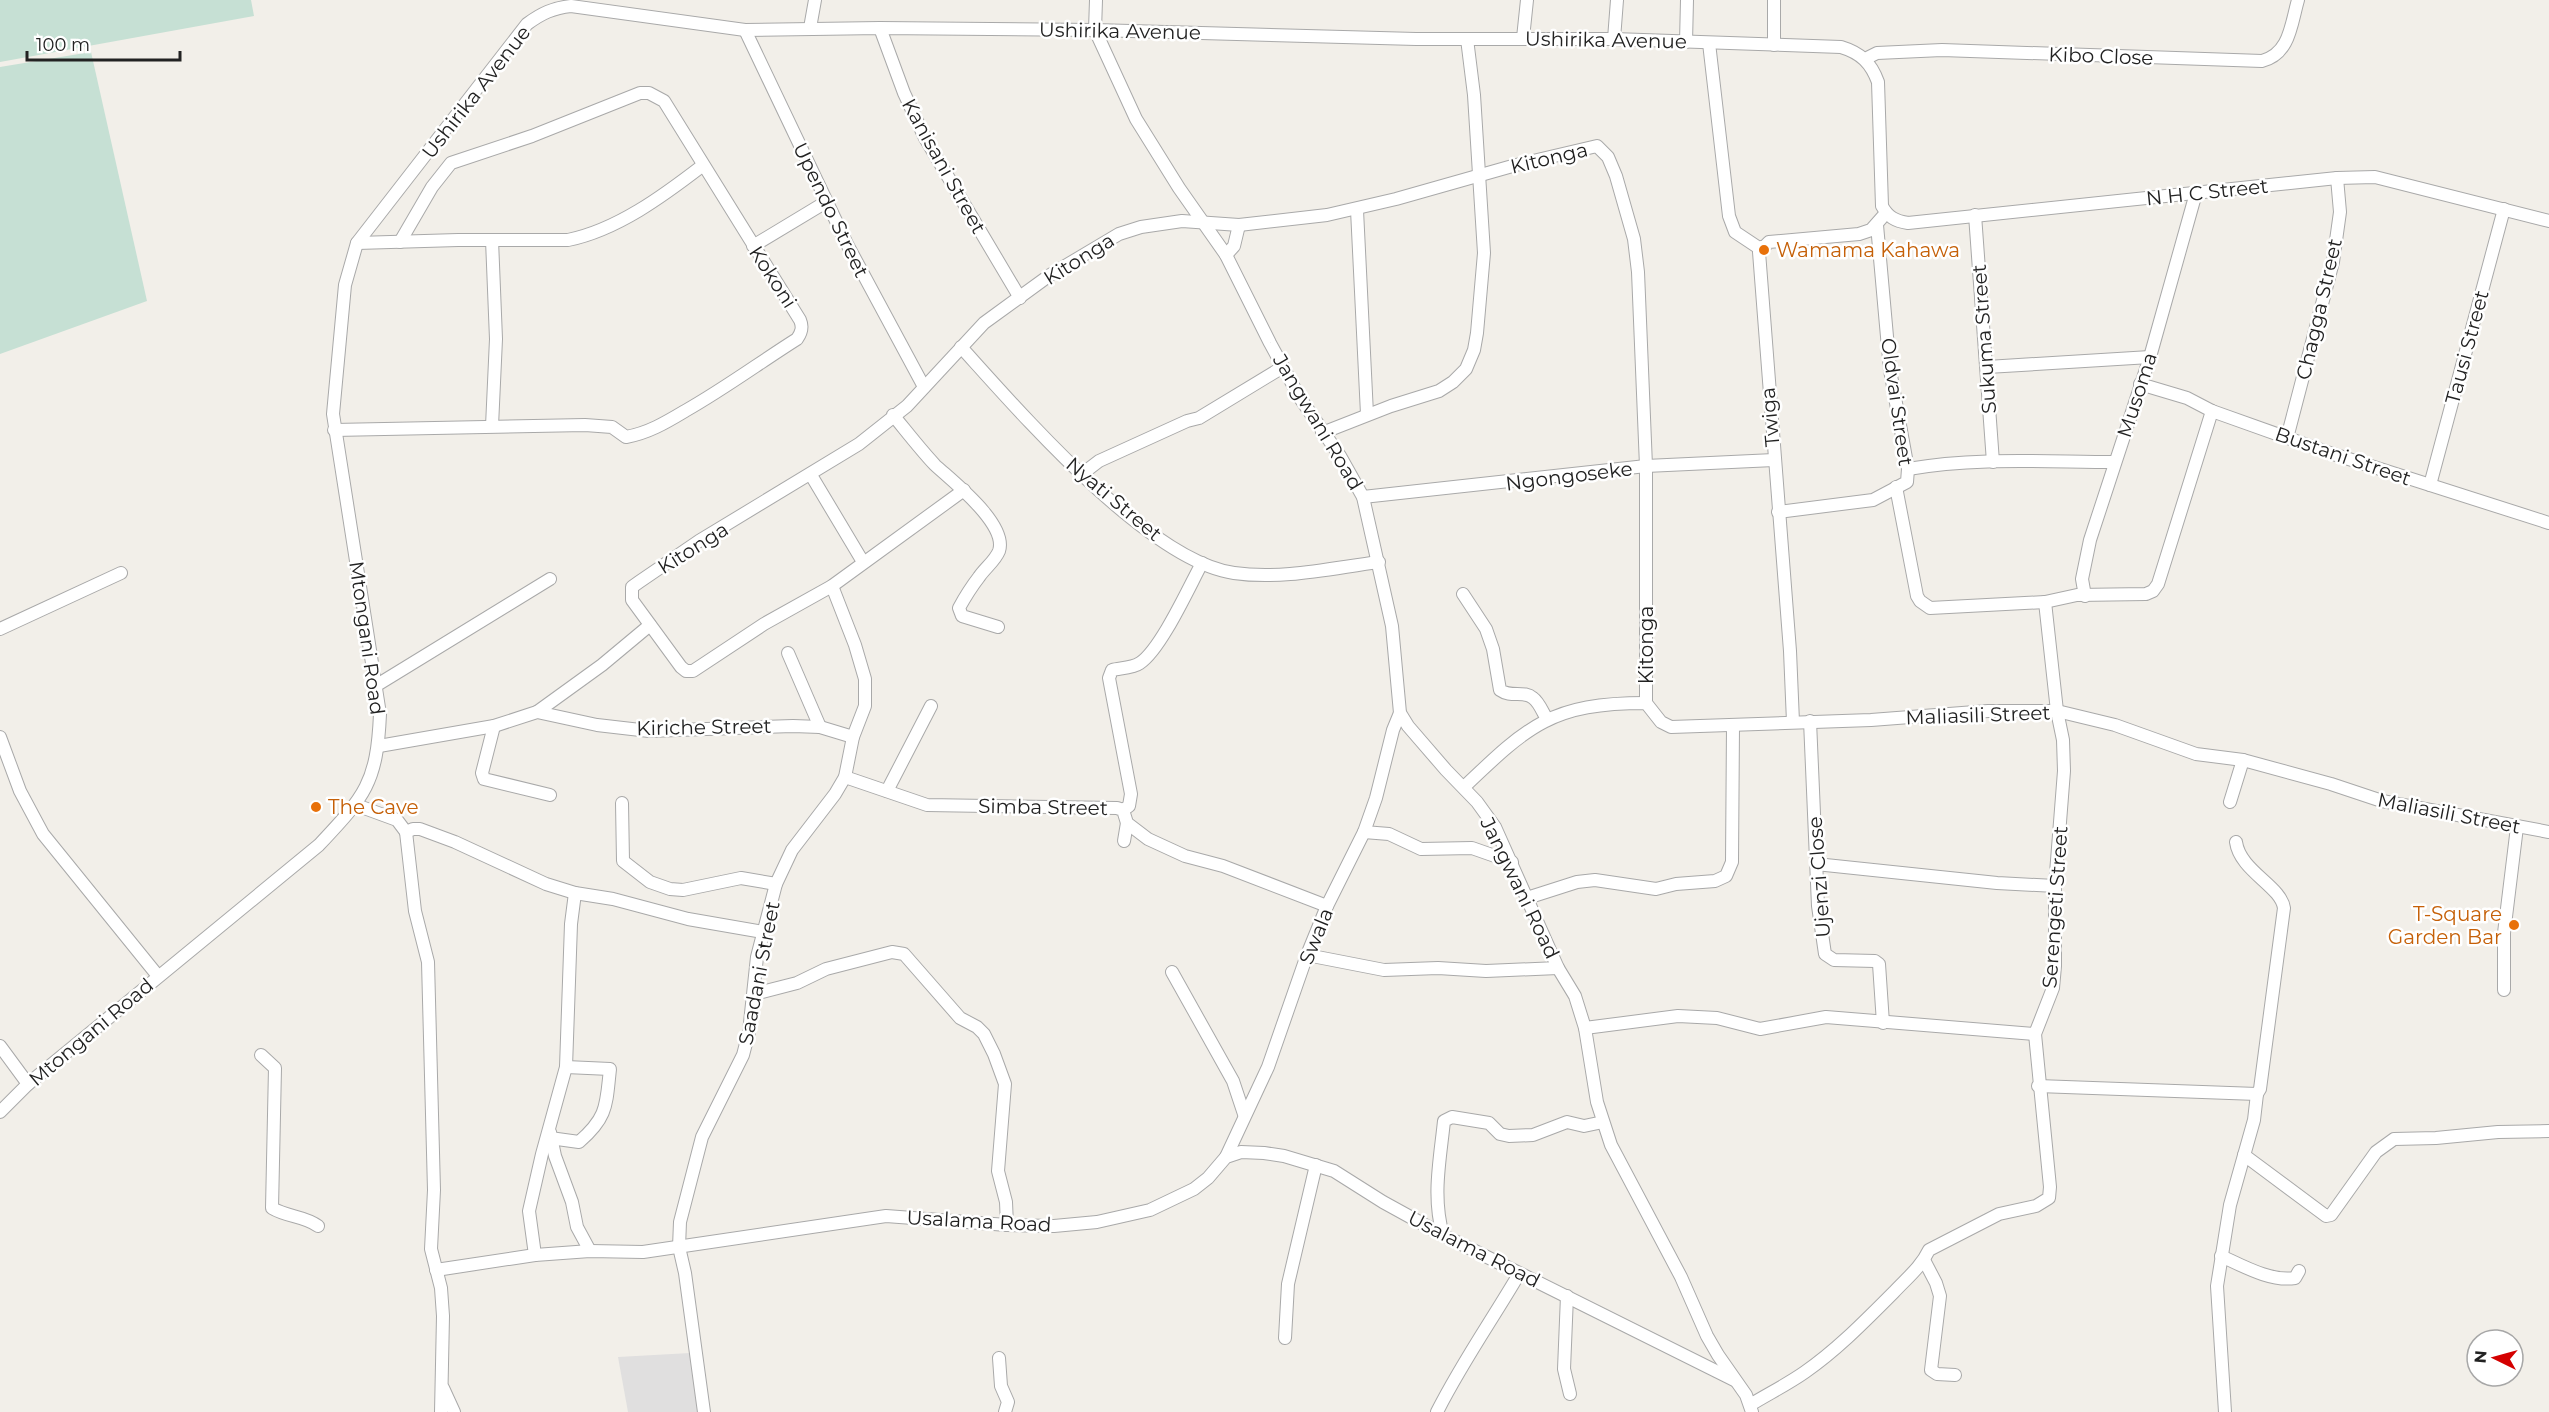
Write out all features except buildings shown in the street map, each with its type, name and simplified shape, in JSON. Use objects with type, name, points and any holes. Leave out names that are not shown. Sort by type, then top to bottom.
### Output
[{"type":"street","points":[[810,28],[814,0]]},
{"type":"street","points":[[1095,30],[1096,0]]},
{"type":"street","points":[[1524,38],[1527,0]]},
{"type":"street","points":[[1614,39],[1617,0]]},
{"type":"street","points":[[1686,42],[1687,0]]},
{"type":"street","points":[[1774,0],[1774,45]]},
{"type":"street","name":"Kibo Close","points":[[1865,59],[1877,52],[1942,50],[2262,61],[2280,53],[2285,46],[2298,0]]},
{"type":"street","name":"Ushirika Avenue","points":[[356,247],[527,24],[542,13],[556,8],[586,4],[745,30],[880,28],[1095,30],[1467,39],[1614,39],[1841,47],[1854,51],[1865,59]]},
{"type":"street","name":"Kanisani Street","points":[[880,28],[904,93],[925,138],[1020,298]]},
{"type":"street","name":"Upendo Street","points":[[745,30],[826,202],[885,318],[924,387]]},
{"type":"street","name":"Jangwani Road","points":[[1095,30],[1136,119],[1179,188],[1226,255],[1282,367],[1364,497],[1392,626],[1400,713],[1408,726],[1464,787],[1495,827],[1558,968],[1575,996],[1585,1028],[1597,1102],[1611,1144],[1681,1276],[1707,1336],[1738,1382],[1751,1408]]},
{"type":"street","points":[[1322,433],[1367,414],[1439,391],[1453,382],[1466,369],[1477,333],[1484,253],[1480,175],[1467,39]]},
{"type":"street","points":[[1709,43],[1729,216],[1735,232],[1759,248],[1769,242],[1859,234],[1871,230],[1886,213],[1882,206],[1880,191],[1878,82],[1874,69],[1865,59]]},
{"type":"street","name":"Kokoni","points":[[334,430],[600,426],[612,427],[626,437],[640,435],[655,429],[730,385],[797,339],[802,326],[664,101],[657,95],[640,93],[532,136],[451,163],[432,187],[400,242]]},
{"type":"street","name":"Kitonga","points":[[964,490],[832,586],[764,624],[693,671],[686,671],[681,667],[632,600],[632,587],[699,542],[859,444],[907,406],[984,323],[1050,275],[1119,234],[1182,221],[1239,225],[1357,210],[1480,175],[1597,146],[1608,157],[1634,239],[1638,272],[1646,466],[1646,704]]},
{"type":"street","points":[[356,247],[400,242],[568,240],[584,237],[645,206],[702,166]]},
{"type":"street","name":"N H C Street","points":[[1886,213],[1893,219],[1908,223],[2337,178],[2375,177],[2549,221]]},
{"type":"street","name":"Chagga Street","points":[[2288,438],[2333,262],[2340,212],[2337,178]]},
{"type":"street","name":"Musoma","points":[[2085,596],[2082,579],[2090,540],[2150,357],[2196,193]]},
{"type":"street","points":[[753,246],[826,202]]},
{"type":"street","name":"Tausi Street","points":[[2430,486],[2504,209]]},
{"type":"street","points":[[1357,210],[1367,414]]},
{"type":"street","name":"Sukuma Street","points":[[1974,215],[1988,367],[1993,462]]},
{"type":"street","points":[[1226,255],[1234,246],[1239,225]]},
{"type":"street","name":"Oldvai Street","points":[[1778,512],[1873,500],[1906,482],[1908,469],[1890,370],[1876,225]]},
{"type":"street","points":[[492,240],[496,339],[492,426]]},
{"type":"street","name":"Mtongani Road","points":[[0,1112],[28,1084],[319,845],[356,805],[365,791],[379,746],[380,714],[333,414],[345,285],[356,247]]},
{"type":"street","name":"Twiga","points":[[1761,247],[1758,257],[1792,722]]},
{"type":"street","name":"Nyati Street","points":[[961,347],[1082,474],[1131,517],[1167,543],[1202,563],[1232,573],[1273,576],[1379,562]]},
{"type":"street","points":[[1988,367],[2150,357]]},
{"type":"street","points":[[1082,474],[1099,461],[1187,421],[1199,418],[1282,367]]},
{"type":"street","name":"Bustani Street","points":[[2140,384],[2187,398],[2212,411],[2288,438],[2549,524]]},
{"type":"street","points":[[1896,487],[1915,590],[1924,605],[1945,609],[2045,602],[2077,595],[2146,594],[2156,589],[2212,411]]},
{"type":"street","points":[[892,416],[935,464],[964,490],[990,520],[999,537],[1000,544],[996,556],[979,576],[959,608],[962,616],[998,627]]},
{"type":"street","name":"Ngongoseke","points":[[1364,497],[1646,466],[1774,460]]},
{"type":"street","points":[[1908,469],[1939,464],[1993,462],[2115,462]]},
{"type":"street","points":[[811,475],[863,562]]},
{"type":"street","points":[[1123,810],[1129,806],[1131,794],[1109,678],[1112,670],[1139,664],[1144,659],[1161,637],[1202,563]]},
{"type":"street","points":[[0,629],[122,573]]},
{"type":"street","points":[[377,685],[550,579]]},
{"type":"street","name":"Saadani Street","points":[[704,1412],[685,1273],[679,1247],[680,1222],[702,1137],[743,1055],[754,994],[757,957],[776,884],[792,850],[835,794],[845,777],[853,737],[865,706],[865,679],[855,645],[832,586]]},
{"type":"street","points":[[1463,594],[1486,629],[1500,690],[1507,695],[1527,695],[1534,698],[1547,719]]},
{"type":"street","name":"Serengeti Street","points":[[1751,1408],[1805,1372],[1865,1323],[1924,1260],[1929,1250],[1998,1214],[2036,1206],[2049,1198],[2050,1187],[2038,1086],[2035,1034],[2053,988],[2055,886],[2064,771],[2063,740],[2057,711],[2045,602]]},
{"type":"street","points":[[537,712],[602,665],[650,625]]},
{"type":"street","points":[[788,653],[820,727]]},
{"type":"street","points":[[1464,787],[1515,740],[1547,719],[1568,710],[1607,703],[1646,704]]},
{"type":"street","name":"Maliasili Street","points":[[1646,704],[1661,722],[1671,727],[1871,720],[1988,711],[2057,711],[2115,725],[2196,754],[2243,760],[2331,784],[2382,801],[2549,832]]},
{"type":"street","points":[[887,791],[931,705]]},
{"type":"street","name":"Kiriche Street","points":[[379,746],[494,726],[537,712],[649,731],[748,726],[820,727],[853,737]]},
{"type":"street","name":"Swala","points":[[1226,1156],[1268,1067],[1307,955],[1327,906],[1364,831],[1376,798],[1393,730],[1400,713]]},
{"type":"street","name":"Ujenzi Close","points":[[1810,721],[1818,906],[1825,954],[1834,960],[1875,961],[1879,964],[1883,1023]]},
{"type":"street","points":[[494,726],[482,773],[484,779],[550,795]]},
{"type":"street","points":[[1527,898],[1577,882],[1595,880],[1656,889],[1676,884],[1715,881],[1726,876],[1732,862],[1733,726]]},
{"type":"street","points":[[0,737],[20,791],[43,834],[158,976]]},
{"type":"street","points":[[2230,802],[2243,760]]},
{"type":"street","name":"Simba Street","points":[[845,777],[927,805],[1117,808],[1123,810],[1127,823],[1148,839],[1185,856],[1224,866],[1327,906]]},
{"type":"street","points":[[622,803],[623,861],[650,882],[683,891],[741,878],[776,884]]},
{"type":"street","points":[[356,805],[397,820],[406,832],[415,911],[428,962],[434,1190],[431,1249],[441,1288],[443,1316],[441,1412]]},
{"type":"street","points":[[1124,841],[1127,823]]},
{"type":"street","points":[[2504,990],[2504,933],[2517,827]]},
{"type":"street","points":[[406,832],[413,829],[420,830],[455,842],[546,884],[576,893],[613,899],[688,919],[763,932]]},
{"type":"street","points":[[1364,831],[1389,834],[1421,849],[1472,848],[1512,862]]},
{"type":"street","points":[[2225,1412],[2217,1286],[2230,1205],[2254,1120],[2266,1055],[2277,947],[2284,905],[2239,855],[2236,842]]},
{"type":"street","points":[[1816,864],[2055,886]]},
{"type":"street","points":[[535,1256],[529,1211],[550,1122],[566,1067],[572,924],[576,893]]},
{"type":"street","points":[[754,994],[796,983],[836,966],[892,952],[904,954],[960,1018],[977,1027],[984,1034],[1002,1073],[1004,1092],[998,1171],[1006,1202],[1007,1225]]},
{"type":"street","points":[[1307,955],[1384,970],[1438,968],[1486,971],[1558,968]]},
{"type":"street","points":[[1172,972],[1233,1081],[1244,1114]]},
{"type":"street","points":[[1585,1028],[1678,1016],[1717,1018],[1760,1029],[1826,1017],[2035,1034]]},
{"type":"street","points":[[0,1046],[28,1084]]},
{"type":"street","points":[[261,1055],[275,1068],[272,1208],[283,1215],[312,1221],[318,1226]]},
{"type":"street","points":[[550,1138],[579,1142],[597,1125],[603,1115],[610,1069],[566,1067]]},
{"type":"street","points":[[2038,1086],[2257,1094]]},
{"type":"street","points":[[1443,1234],[1437,1214],[1436,1198],[1444,1121],[1452,1117],[1489,1123],[1500,1134],[1509,1136],[1533,1135],[1567,1122],[1584,1126],[1603,1122]]},
{"type":"street","points":[[550,1122],[550,1138],[572,1203],[577,1227],[590,1251]]},
{"type":"street","points":[[2244,1155],[2326,1216],[2331,1215],[2376,1152],[2394,1140],[2498,1132],[2549,1131]]},
{"type":"street","name":"Usalama Road","points":[[436,1270],[590,1251],[643,1252],[886,1216],[1007,1225],[1054,1226],[1097,1222],[1150,1210],[1194,1190],[1208,1179],[1226,1156],[1241,1152],[1264,1153],[1284,1156],[1334,1172],[1383,1202],[1519,1274],[1738,1382]]},
{"type":"street","points":[[1285,1338],[1288,1284],[1316,1165]]},
{"type":"street","points":[[2221,1257],[2284,1280],[2295,1278],[2299,1271]]},
{"type":"street","points":[[1924,1260],[1940,1296],[1931,1370],[1937,1374],[1955,1375]]},
{"type":"street","points":[[1437,1412],[1470,1352],[1519,1274]]},
{"type":"street","points":[[1567,1296],[1564,1369],[1570,1394]]},
{"type":"street","points":[[999,1358],[1001,1386],[1008,1402],[1005,1412]]},
{"type":"street","points":[[443,1387],[454,1412]]},
{"type":"shaded area","points":[[690,1353],[700,1412],[628,1412],[618,1357]]},
{"type":"green space","points":[[0,0],[251,0],[254,16],[0,62]]},
{"type":"green space","points":[[91,52],[147,301],[0,354],[0,67]]},
{"type":"place","name":"Wamama Kahawa","points":[[1764,250]]},
{"type":"place","name":"The Cave","points":[[316,807]]},
{"type":"place","name":"T-Square Garden Bar","points":[[2514,925]]}]
